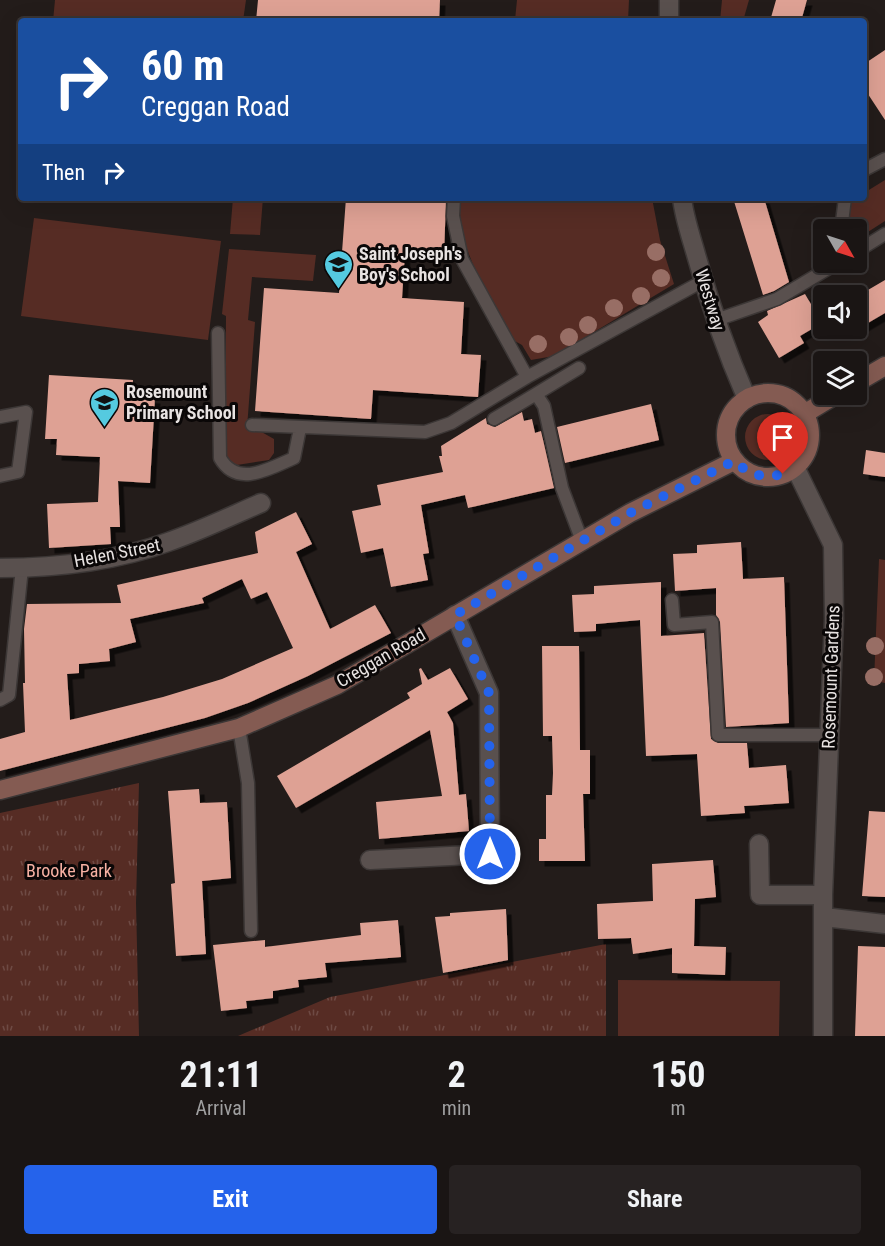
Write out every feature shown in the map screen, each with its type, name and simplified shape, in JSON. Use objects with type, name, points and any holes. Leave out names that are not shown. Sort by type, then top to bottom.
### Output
[{"type":"main road","points":[[867,377],[885,366]]},
{"type":"main road","points":[[760,394],[785,397],[796,404],[804,414],[809,428],[809,442],[804,456],[795,467],[783,474],[770,477],[757,476],[744,470],[734,461],[728,448],[726,434],[729,420],[736,408],[747,399],[760,394]]},
{"type":"main road","points":[[804,414],[819,405]]},
{"type":"main road","name":"Creggan Road","points":[[0,790],[239,728],[337,685],[630,513],[734,461]]},
{"type":"street","points":[[669,0],[669,18]]},
{"type":"street","name":"Westway","points":[[683,201],[703,281],[727,353],[747,399]]},
{"type":"street","name":"Rosemount Gardens","points":[[795,467],[833,545],[834,619],[823,895],[823,1036]]},
{"type":"street","name":"Helen Street","points":[[0,568],[22,568],[129,554],[169,542],[261,503]]},
{"type":"street","points":[[370,860],[490,854],[489,693],[455,615]]},
{"type":"street","points":[[759,844],[760,896],[823,895]]},
{"type":"street","points":[[824,917],[885,924]]},
{"type":"lane","points":[[867,168],[885,159]]},
{"type":"lane","points":[[454,201],[453,216],[462,259],[527,377]]},
{"type":"lane","points":[[842,219],[844,201]]},
{"type":"lane","points":[[867,245],[885,234]]},
{"type":"lane","points":[[716,320],[777,299],[820,273]]},
{"type":"lane","points":[[252,425],[425,432],[451,423],[527,377],[703,281]]},
{"type":"lane","points":[[218,333],[220,458],[225,468],[238,475],[259,472],[294,458],[300,428]]},
{"type":"lane","points":[[494,419],[579,368]]},
{"type":"lane","points":[[536,394],[544,406],[562,488],[582,541]]},
{"type":"lane","points":[[0,417],[26,412],[18,472],[0,476]]},
{"type":"lane","points":[[0,700],[9,695],[22,568]]},
{"type":"lane","points":[[672,600],[674,625],[712,622],[718,735],[830,735]]},
{"type":"lane","points":[[239,728],[248,783],[251,931]]},
{"type":"green space","points":[[55,0],[246,0],[243,18],[53,18]]},
{"type":"green space","points":[[517,0],[629,0],[628,18],[515,18]]},
{"type":"green space","points":[[722,0],[749,0],[744,18],[720,18]]},
{"type":"green space","points":[[885,180],[885,221],[867,233],[867,219],[849,219],[851,203],[867,201],[867,191]]},
{"type":"green space","points":[[233,201],[263,201],[260,235],[230,234]]},
{"type":"green space","points":[[460,201],[653,201],[660,240],[674,284],[554,356],[531,360],[522,345],[513,340],[476,272],[463,236]]},
{"type":"green space","points":[[34,218],[221,241],[208,340],[21,316]]},
{"type":"green space","points":[[229,249],[316,255],[313,281],[252,277],[248,320],[255,322],[247,428],[258,430],[274,439],[274,453],[269,460],[237,465],[228,461],[225,454],[226,316],[222,314]]},
{"type":"green space","points":[[773,414],[785,420],[790,428],[790,446],[785,454],[777,459],[763,460],[755,457],[748,450],[745,432],[748,424],[755,417]]},
{"type":"green space","points":[[879,559],[885,560],[885,683],[874,681]]},
{"type":"green space","name":"Brooke Park","points":[[139,783],[136,903],[139,1036],[0,1036],[0,813]]},
{"type":"green space","points":[[606,944],[606,1036],[238,1036],[330,997]]},
{"type":"green space","points":[[618,980],[780,981],[779,1036],[618,1036]]},
{"type":"building","points":[[258,0],[440,0],[439,18],[256,18]]},
{"type":"building","points":[[776,0],[807,0],[802,18],[771,18]]},
{"type":"building","points":[[885,50],[885,120],[867,93],[867,62]]},
{"type":"building","points":[[346,201],[446,201],[444,256],[405,253],[402,298],[464,302],[461,354],[481,355],[478,397],[373,390],[371,419],[255,411],[264,288],[339,293]]},
{"type":"building","points":[[734,201],[765,201],[789,282],[763,295]]},
{"type":"building","points":[[885,280],[885,313],[867,324],[867,291]]},
{"type":"building","points":[[805,294],[813,308],[813,328],[800,336],[804,343],[779,358],[758,322],[768,315],[767,311]]},
{"type":"building","points":[[49,375],[133,380],[132,396],[155,398],[150,483],[118,481],[120,527],[110,527],[111,544],[49,548],[47,504],[98,502],[100,457],[56,455],[57,439],[45,439]]},
{"type":"building","points":[[651,404],[659,440],[565,463],[557,427]]},
{"type":"building","points":[[522,412],[524,421],[532,419],[535,433],[541,431],[554,488],[468,508],[465,495],[421,505],[429,553],[423,554],[428,580],[391,587],[383,548],[361,553],[352,511],[381,505],[377,485],[443,472],[439,456],[442,456],[441,446],[486,418],[487,424],[495,427]]},
{"type":"building","points":[[866,450],[885,453],[885,477],[863,474]]},
{"type":"building","points":[[296,512],[312,544],[296,552],[330,629],[375,605],[391,633],[308,676],[248,703],[205,718],[0,771],[0,739],[25,732],[23,683],[25,683],[24,629],[27,604],[121,603],[117,585],[258,553],[255,532]],"holes":[[[242,579],[251,599],[267,592],[293,648],[222,679],[163,697],[70,720],[67,674],[79,673],[79,664],[110,661],[109,649],[136,642],[130,619],[204,603],[202,598]]]},
{"type":"building","points":[[741,542],[743,579],[784,577],[789,723],[726,727],[720,622],[716,615],[716,588],[675,591],[673,554],[697,553],[697,545]]},
{"type":"building","points":[[661,582],[661,636],[704,633],[711,739],[718,743],[747,743],[749,768],[786,765],[789,803],[744,806],[745,813],[701,816],[697,754],[646,756],[640,620],[596,624],[596,631],[574,632],[572,595],[594,594],[594,586]]},
{"type":"building","points":[[542,646],[579,646],[580,750],[590,750],[590,794],[583,794],[585,861],[539,861],[539,839],[546,839],[546,795],[552,795],[553,773],[552,736],[543,736]]},
{"type":"building","points":[[421,668],[428,680],[450,668],[468,699],[447,712],[453,723],[459,795],[466,794],[469,831],[379,839],[376,802],[442,796],[430,730],[296,808],[277,776],[410,698],[407,693],[422,684],[419,669]]},
{"type":"building","points":[[199,789],[200,803],[227,802],[231,878],[202,881],[206,954],[176,956],[171,884],[175,883],[168,791]]},
{"type":"building","points":[[869,811],[885,812],[885,897],[862,896]]},
{"type":"building","points":[[713,860],[716,897],[695,899],[694,946],[726,947],[725,975],[672,973],[672,948],[633,954],[631,938],[598,939],[597,904],[653,901],[652,864]]},
{"type":"building","points":[[506,909],[508,960],[443,973],[435,917],[450,916],[450,913]]},
{"type":"building","points":[[398,920],[401,957],[325,963],[327,977],[298,980],[299,987],[273,991],[273,998],[246,1001],[247,1008],[221,1011],[213,945],[265,940],[265,947],[361,935],[360,923]]},
{"type":"building","points":[[858,946],[885,947],[885,1036],[855,1036]]},
{"type":"place","name":"Saint Joseph's Boy's School","points":[[338,290]]},
{"type":"place","name":"Rosemount Primary School","points":[[105,428]]},
{"type":"route","points":[[490,854],[489,693],[455,615],[630,513],[734,461],[744,470],[757,476],[770,477],[783,474]]}]
